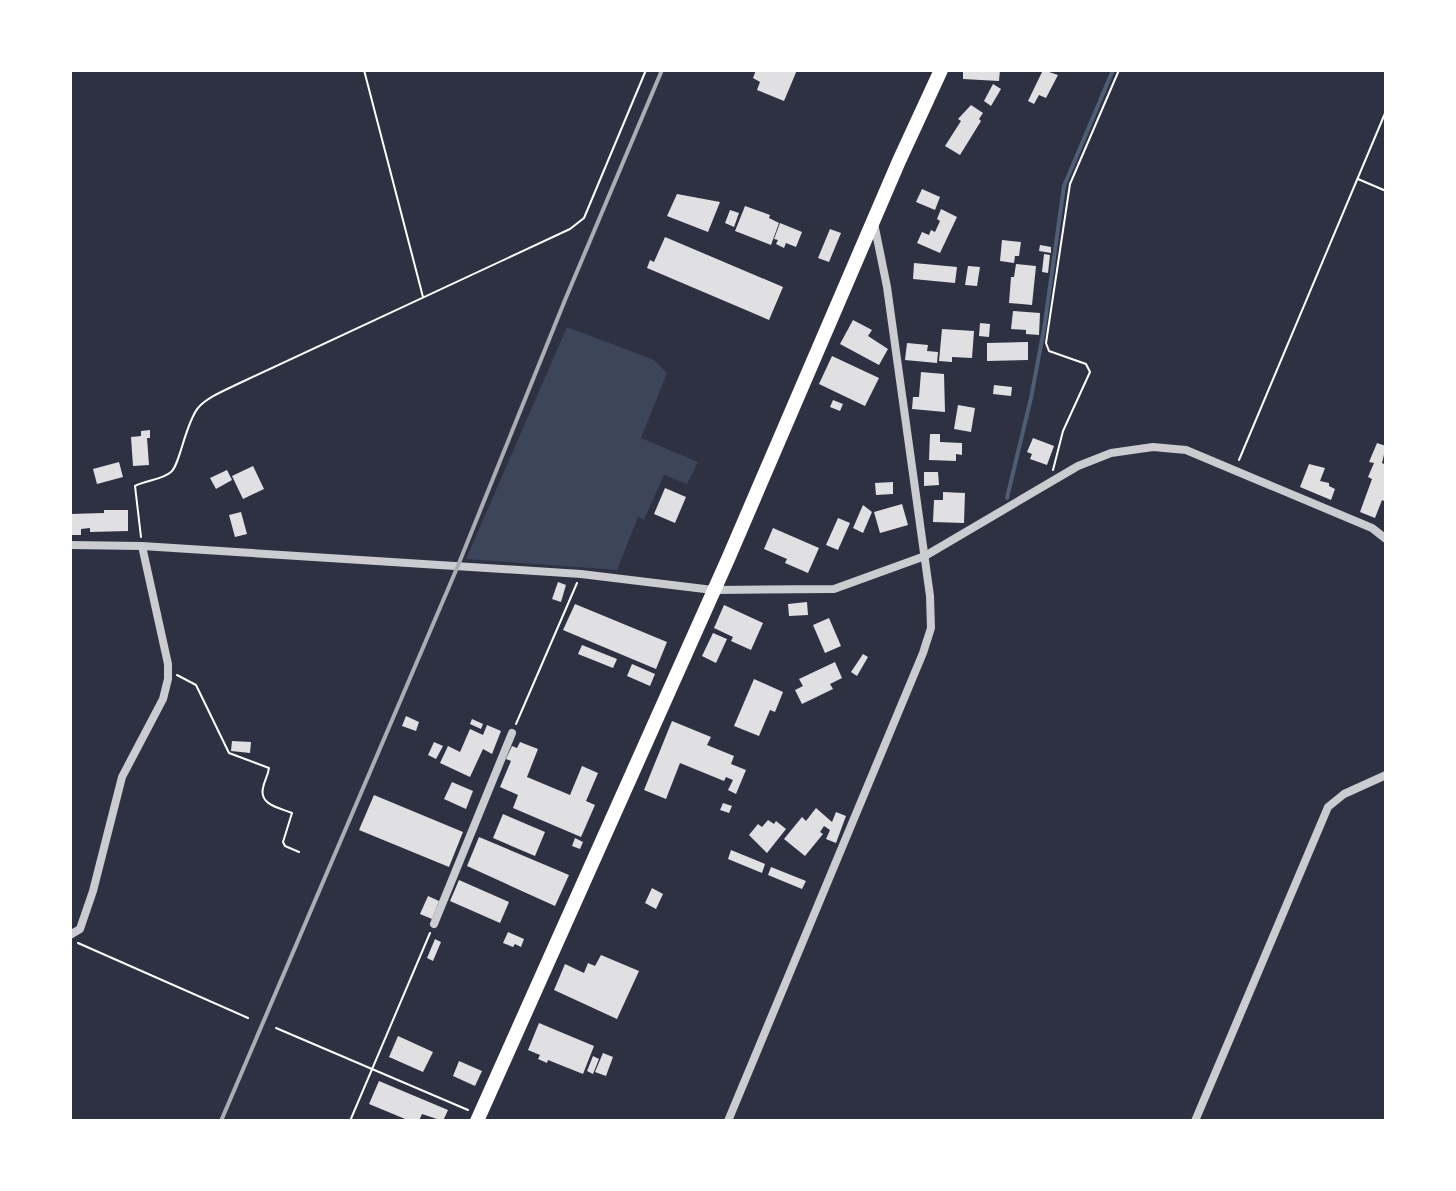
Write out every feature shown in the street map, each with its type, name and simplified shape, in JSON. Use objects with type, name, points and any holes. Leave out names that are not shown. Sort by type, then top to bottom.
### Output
[{"type":"highway","points":[[478,1118],[941,70]]},
{"type":"street","points":[[728,1121],[931,628],[925,556],[887,287],[874,222]]},
{"type":"street","points":[[70,545],[142,546],[581,574],[713,590],[834,589],[925,556],[1057,478],[1111,453],[1153,447],[1186,450],[1372,528],[1386,539]]},
{"type":"street","points":[[70,937],[80,929],[93,891],[122,777],[163,699],[168,674],[142,546]]},
{"type":"street","points":[[434,924],[512,733]]},
{"type":"street","points":[[1195,1121],[1328,807],[1344,794],[1386,775]]},
{"type":"path","points":[[364,70],[423,299]]},
{"type":"path","points":[[142,546],[135,486],[147,479],[167,476],[175,470],[188,423],[200,405],[242,382],[570,229],[584,218],[646,70]]},
{"type":"path","points":[[1057,478],[1052,467],[1063,431],[1090,372],[1086,364],[1049,351],[1046,343],[1070,184],[1119,70]]},
{"type":"path","points":[[1235,470],[1386,111]]},
{"type":"path","points":[[1357,179],[1386,191]]},
{"type":"path","points":[[512,733],[581,574]]},
{"type":"path","points":[[168,674],[181,676],[196,685],[229,753],[269,768],[263,797],[265,802],[292,813],[283,842],[299,852]]},
{"type":"path","points":[[350,1121],[434,924]]},
{"type":"path","points":[[70,937],[248,1018]]},
{"type":"path","points":[[276,1028],[478,1118]]},
{"type":"shaded area","points":[[567,327],[654,360],[667,373],[641,438],[698,462],[687,484],[664,475],[644,520],[638,517],[617,570],[466,559]]},
{"type":"building","points":[[756,70],[797,70],[784,101],[757,90],[760,82],[753,78]]},
{"type":"building","points":[[963,70],[1000,70],[999,81],[963,79]]},
{"type":"building","points":[[1043,70],[1058,75],[1046,98],[1039,95],[1034,104],[1028,101]]},
{"type":"building","points":[[993,84],[1001,89],[991,106],[984,101]]},
{"type":"building","points":[[971,105],[983,113],[960,155],[945,146],[961,121],[958,119]]},
{"type":"building","points":[[922,189],[940,197],[935,210],[916,202]]},
{"type":"building","points":[[677,194],[720,202],[708,232],[667,216]]},
{"type":"building","points":[[745,206],[770,215],[769,218],[779,223],[771,245],[735,231]]},
{"type":"building","points":[[941,209],[957,217],[940,253],[917,243],[922,232],[929,235],[931,230],[935,232]]},
{"type":"building","points":[[730,210],[739,213],[734,227],[725,223]]},
{"type":"building","points":[[780,223],[802,232],[796,247],[786,243],[784,248],[776,244],[778,240],[774,239]]},
{"type":"building","points":[[830,229],[841,233],[829,262],[818,258]]},
{"type":"building","points":[[665,237],[783,287],[769,320],[647,268],[650,260],[654,262]]},
{"type":"building","points":[[1002,240],[1021,242],[1019,256],[1015,256],[1014,263],[1000,261]]},
{"type":"building","points":[[1040,245],[1051,247],[1051,253],[1039,251]]},
{"type":"building","points":[[1044,254],[1050,255],[1048,273],[1042,272]]},
{"type":"building","points":[[914,263],[957,267],[955,283],[913,279]]},
{"type":"building","points":[[1016,264],[1036,266],[1032,305],[1009,303],[1011,277],[1014,277]]},
{"type":"building","points":[[968,266],[980,267],[977,286],[965,285]]},
{"type":"building","points":[[1013,311],[1040,313],[1039,335],[1011,329]]},
{"type":"building","points":[[853,320],[872,330],[868,336],[888,349],[879,365],[840,344]]},
{"type":"building","points":[[980,323],[990,324],[989,337],[979,336]]},
{"type":"building","points":[[942,329],[974,331],[972,358],[952,357],[952,362],[939,361]]},
{"type":"building","points":[[1028,342],[1028,360],[987,361],[987,343]]},
{"type":"building","points":[[907,343],[928,345],[927,351],[938,352],[937,363],[905,360]]},
{"type":"building","points":[[832,356],[879,378],[865,406],[819,384]]},
{"type":"building","points":[[921,372],[944,374],[945,412],[912,409],[913,397],[919,397]]},
{"type":"building","points":[[994,385],[1012,387],[1011,396],[993,394]]},
{"type":"building","points":[[833,400],[843,404],[840,411],[830,407]]},
{"type":"building","points":[[958,405],[975,408],[971,432],[954,429]]},
{"type":"building","points":[[150,430],[150,438],[147,438],[149,465],[133,466],[131,437],[141,436],[141,431]]},
{"type":"building","points":[[930,434],[940,434],[940,442],[962,443],[962,455],[956,454],[956,461],[929,460]]},
{"type":"building","points":[[1033,438],[1054,446],[1047,465],[1030,459],[1032,454],[1027,452]]},
{"type":"building","points":[[1377,443],[1386,446],[1382,463],[1386,465],[1386,502],[1382,500],[1375,518],[1360,512],[1372,479],[1368,477],[1374,463],[1369,462]]},
{"type":"building","points":[[119,462],[123,477],[97,484],[93,469]]},
{"type":"building","points":[[1309,464],[1325,468],[1320,481],[1329,483],[1335,489],[1331,500],[1300,487]]},
{"type":"building","points":[[253,466],[264,489],[243,499],[232,476]]},
{"type":"building","points":[[227,470],[232,480],[216,489],[210,478]]},
{"type":"building","points":[[924,472],[938,472],[939,485],[924,486]]},
{"type":"building","points":[[893,482],[893,494],[876,495],[875,483]]},
{"type":"building","points":[[665,488],[686,497],[675,523],[654,514]]},
{"type":"building","points":[[943,492],[965,493],[964,523],[933,522],[934,500],[943,500]]},
{"type":"building","points":[[902,504],[908,525],[880,533],[874,512]]},
{"type":"building","points":[[863,505],[872,512],[863,533],[853,528]]},
{"type":"building","points":[[104,510],[128,510],[128,531],[90,532],[90,528],[81,529],[81,535],[70,535],[70,514],[104,513]]},
{"type":"building","points":[[241,512],[247,534],[235,537],[229,515]]},
{"type":"building","points":[[838,518],[850,523],[838,550],[826,545]]},
{"type":"building","points":[[773,528],[819,548],[808,573],[764,549]]},
{"type":"building","points":[[558,582],[566,585],[561,602],[552,599]]},
{"type":"building","points":[[807,602],[808,615],[789,616],[788,604]]},
{"type":"building","points":[[575,604],[667,642],[656,669],[563,630]]},
{"type":"building","points":[[724,605],[763,623],[751,650],[731,641],[733,637],[714,628]]},
{"type":"building","points":[[829,618],[841,646],[825,653],[813,625]]},
{"type":"building","points":[[713,633],[727,639],[716,663],[702,656]]},
{"type":"building","points":[[582,645],[617,659],[613,668],[578,654]]},
{"type":"building","points":[[863,654],[868,657],[857,676],[851,672]]},
{"type":"building","points":[[835,662],[842,678],[830,684],[833,689],[802,704],[795,690],[803,686],[799,679]]},
{"type":"building","points":[[632,664],[655,674],[650,686],[627,676]]},
{"type":"building","points":[[754,679],[783,692],[775,712],[770,710],[759,736],[734,726]]},
{"type":"building","points":[[406,716],[419,722],[416,731],[402,726]]},
{"type":"building","points":[[472,719],[483,724],[481,729],[470,724]]},
{"type":"building","points":[[672,721],[711,737],[707,745],[734,756],[731,764],[746,770],[736,794],[728,790],[733,780],[726,777],[724,781],[680,763],[666,799],[644,790]]},
{"type":"building","points":[[487,725],[501,731],[492,754],[483,749],[470,777],[440,763],[448,746],[460,752],[470,729],[483,735]]},
{"type":"building","points":[[232,741],[251,742],[250,753],[231,751]]},
{"type":"building","points":[[434,742],[443,746],[436,759],[428,755]]},
{"type":"building","points":[[520,742],[538,749],[527,777],[570,795],[582,766],[598,773],[586,801],[595,805],[581,837],[513,808],[518,795],[500,787],[511,761],[506,759],[512,746],[517,748]]},
{"type":"building","points":[[452,782],[473,791],[466,809],[444,799]]},
{"type":"building","points":[[374,795],[463,832],[449,867],[359,830]]},
{"type":"building","points":[[723,803],[732,806],[729,813],[720,810]]},
{"type":"building","points":[[816,808],[832,822],[836,812],[846,816],[836,843],[826,839],[830,830],[824,826],[820,832],[823,834],[805,856],[784,839],[802,817],[806,821]]},
{"type":"building","points":[[503,814],[545,832],[535,856],[493,838]]},
{"type":"building","points":[[768,820],[774,824],[776,821],[786,829],[767,853],[749,835],[758,824],[762,827]]},
{"type":"building","points":[[479,837],[569,875],[555,906],[467,866]]},
{"type":"building","points":[[575,838],[583,842],[580,849],[572,846]]},
{"type":"building","points":[[731,850],[765,864],[762,873],[728,859]]},
{"type":"building","points":[[771,867],[806,881],[802,889],[768,875]]},
{"type":"building","points":[[459,880],[509,902],[500,923],[450,901]]},
{"type":"building","points":[[652,888],[663,894],[656,909],[645,903]]},
{"type":"building","points":[[428,896],[439,901],[432,919],[420,914]]},
{"type":"building","points":[[508,932],[524,939],[521,947],[503,943]]},
{"type":"building","points":[[435,939],[441,942],[433,961],[427,958]]},
{"type":"building","points":[[601,955],[639,971],[617,1019],[554,990],[565,964],[584,973],[588,963],[595,966]]},
{"type":"building","points":[[539,1023],[594,1046],[583,1074],[548,1060],[547,1063],[538,1059],[540,1055],[528,1050]]},
{"type":"building","points":[[398,1036],[433,1052],[423,1072],[389,1057]]},
{"type":"building","points":[[603,1053],[613,1057],[606,1076],[595,1072]]},
{"type":"building","points":[[593,1056],[599,1059],[593,1074],[587,1071]]},
{"type":"building","points":[[459,1061],[482,1071],[475,1086],[453,1076]]},
{"type":"building","points":[[379,1081],[448,1110],[443,1121],[422,1114],[419,1121],[410,1121],[369,1104]]},
{"type":"waterway","points":[[1007,498],[1044,329],[1064,186],[1113,70]]},
{"type":"railway","points":[[221,1121],[457,568],[662,70]]}]
